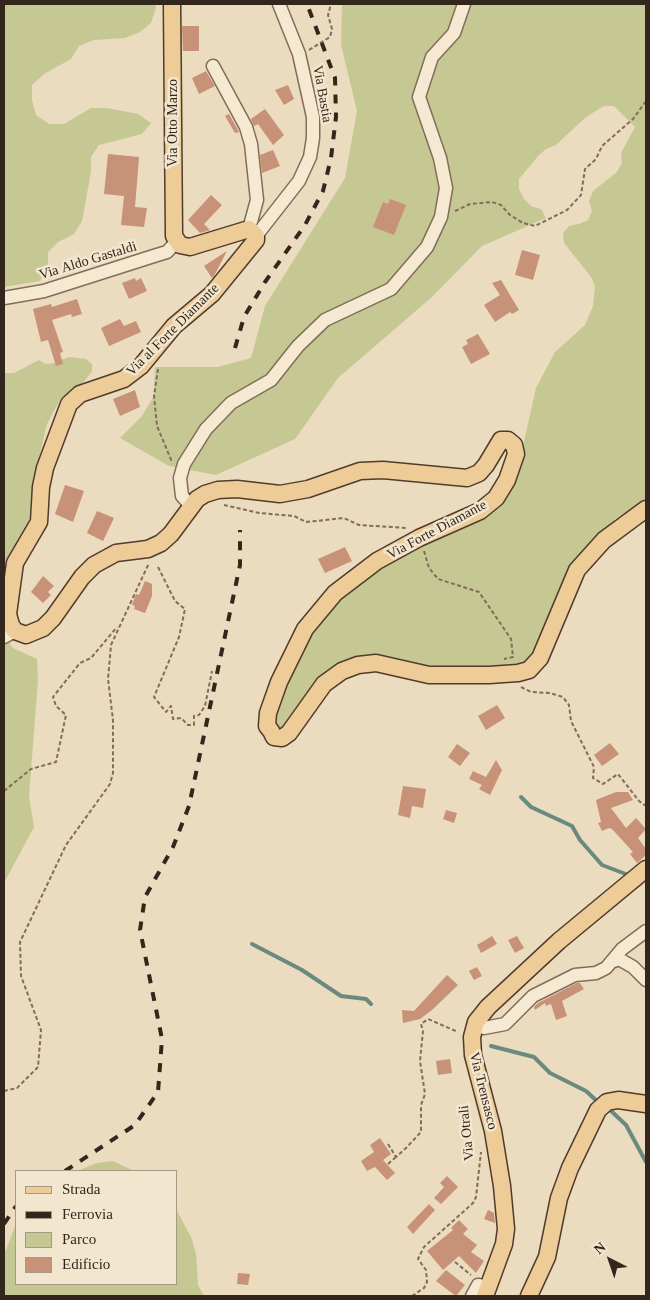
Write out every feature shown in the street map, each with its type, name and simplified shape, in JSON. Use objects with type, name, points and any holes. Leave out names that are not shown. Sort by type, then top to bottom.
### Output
[{"type":"main road","name":"Via Otto Marzo","points":[[172,4],[173,232],[177,241]]},
{"type":"main road","points":[[177,241],[183,246],[190,247],[253,233]]},
{"type":"main road","name":"Via al Forte Diamante","points":[[191,506],[171,534],[148,549],[116,553],[104,558],[82,577],[53,618],[43,628],[26,635],[9,634],[11,626],[8,614],[15,564],[39,522],[41,487],[45,468],[65,412],[74,398],[80,394],[124,379],[141,366],[174,326],[212,294],[253,245],[253,233]]},
{"type":"main road","name":"Via Forte Diamante","points":[[191,506],[205,494],[218,490],[237,489],[280,494],[308,489],[360,472],[383,470],[467,478],[478,473],[486,465],[501,440],[508,440],[514,445],[516,454],[507,480],[496,498],[480,511],[414,541],[377,561],[335,593],[305,629],[279,682],[268,712],[267,726],[274,736],[282,738],[289,733],[324,684],[342,671],[358,665],[376,663],[430,675],[489,675],[518,673],[529,670],[540,658],[576,570],[604,540],[646,509]]},
{"type":"main road","points":[[478,1029],[484,1011],[508,988],[606,901],[646,869]]},
{"type":"main road","name":"Via Trensasco","points":[[478,1029],[473,1055],[494,1131],[505,1212],[504,1244],[485,1289]]},
{"type":"main road","points":[[529,1296],[547,1257],[560,1198],[570,1168],[598,1110],[607,1102],[618,1100],[646,1104]]},
{"type":"street","name":"Via Bastia","points":[[253,233],[300,181],[310,157],[313,116],[299,54],[278,4]]},
{"type":"street","points":[[191,506],[182,496],[180,478],[184,464],[206,429],[231,403],[271,380],[298,346],[325,320],[391,289],[427,247],[441,217],[446,188],[440,158],[419,97],[432,57],[454,33],[464,4]]},
{"type":"street","points":[[213,66],[246,127],[251,144],[257,200],[253,233]]},
{"type":"street","name":"Via Aldo Gastaldi","points":[[4,298],[44,291],[157,256],[166,252],[177,241]]},
{"type":"street","points":[[614,961],[622,949],[646,931]]},
{"type":"street","points":[[478,1029],[505,1024],[533,996],[575,975],[596,973],[619,959],[632,967],[646,980]]},
{"type":"street","points":[[472,1296],[485,1289]]},
{"type":"path","points":[[299,54],[323,44],[330,38],[332,29],[328,15],[331,4]]},
{"type":"path","points":[[441,217],[470,204],[492,202],[501,205],[510,215],[523,223],[535,226],[567,210],[581,195],[585,169],[596,159],[602,146],[633,119],[646,101]]},
{"type":"path","points":[[154,349],[159,373],[154,396],[156,426],[170,453],[174,468]]},
{"type":"path","points":[[219,504],[259,513],[294,516],[306,522],[344,518],[359,525],[409,528],[414,541],[412,551],[425,552],[429,568],[438,579],[478,592],[511,639],[513,656],[501,660]]},
{"type":"path","points":[[4,1091],[17,1088],[38,1066],[42,1030],[21,976],[20,942],[66,845],[110,784],[113,773],[113,720],[108,679],[111,645],[118,626],[150,561],[148,549]]},
{"type":"path","points":[[158,567],[175,601],[185,609],[180,638],[154,697],[166,712],[171,706],[173,719],[181,718],[188,725],[194,725],[194,716],[199,715],[205,706],[212,671]]},
{"type":"path","points":[[4,791],[31,769],[56,762],[66,715],[56,706],[54,697],[80,663],[91,658],[118,626]]},
{"type":"path","points":[[516,684],[531,692],[550,693],[563,697],[569,705],[571,721],[594,767],[593,778],[596,782],[603,784],[618,774],[639,801],[646,806]]},
{"type":"path","points":[[388,1164],[421,1132],[421,1105],[425,1094],[420,1061],[423,1031],[420,1024],[428,1019],[460,1032],[478,1029]]},
{"type":"path","points":[[388,1144],[396,1157]]},
{"type":"path","name":"Via Otrali","points":[[412,1296],[424,1288],[427,1282],[426,1270],[418,1260],[424,1247],[473,1203],[476,1197],[480,1145]]},
{"type":"path","points":[[455,1262],[485,1289]]},
{"type":"green space","points":[[4,4],[155,4],[156,8],[151,23],[140,32],[125,38],[94,40],[79,46],[71,59],[44,74],[32,85],[32,100],[36,115],[49,124],[64,124],[91,108],[107,108],[138,114],[151,123],[142,134],[99,145],[91,157],[91,172],[82,221],[74,234],[58,242],[48,252],[48,267],[40,281],[4,287]]},
{"type":"green space","points":[[342,4],[646,4],[646,500],[615,519],[570,567],[533,655],[522,666],[411,668],[365,657],[285,727],[276,731],[274,721],[302,644],[341,597],[411,549],[505,494],[523,446],[536,388],[555,352],[585,325],[593,306],[595,286],[591,277],[564,243],[563,233],[569,226],[588,220],[592,211],[589,201],[593,191],[617,172],[622,163],[621,153],[635,127],[614,106],[604,106],[586,117],[556,145],[546,149],[539,155],[519,179],[519,189],[524,199],[531,206],[541,209],[546,218],[482,246],[432,297],[338,378],[295,439],[216,475],[169,466],[120,438],[142,416],[154,396],[155,367],[218,367],[251,358],[265,306],[345,178],[357,111],[341,45]]},
{"type":"green space","points":[[69,357],[86,359],[92,364],[92,371],[84,382],[61,398],[47,424],[32,487],[30,525],[6,560],[4,584],[4,373],[14,373],[39,360],[46,364]]},
{"type":"green space","points":[[4,635],[13,648],[37,659],[38,680],[29,796],[34,827],[4,883]]},
{"type":"green space","points":[[113,1161],[132,1170],[80,1170],[97,1163]]},
{"type":"green space","points":[[178,1213],[192,1239],[196,1254],[198,1285],[204,1296],[4,1296],[4,1255],[15,1227],[15,1285],[178,1285]]},
{"type":"building","points":[[182,26],[199,26],[199,51],[183,51]]},
{"type":"building","points":[[206,71],[215,86],[199,94],[192,78]]},
{"type":"building","points":[[288,85],[294,99],[284,105],[275,90]]},
{"type":"building","points":[[265,109],[284,135],[273,145],[258,124],[254,126],[251,119]]},
{"type":"building","points":[[229,114],[239,132],[235,133],[225,116]]},
{"type":"building","points":[[273,150],[280,166],[262,173],[260,155]]},
{"type":"building","points":[[108,154],[139,157],[135,207],[147,208],[144,227],[121,225],[124,196],[104,194]]},
{"type":"building","points":[[211,195],[222,205],[204,224],[210,230],[200,233],[188,220]]},
{"type":"building","points":[[390,199],[406,205],[394,235],[373,227],[383,202],[388,204]]},
{"type":"building","points":[[522,250],[540,255],[533,280],[515,275]]},
{"type":"building","points":[[227,251],[214,276],[212,278],[204,266]]},
{"type":"building","points":[[135,278],[136,281],[141,278],[147,291],[129,299],[122,283]]},
{"type":"building","points":[[501,280],[519,310],[512,314],[510,312],[495,322],[484,305],[500,295],[492,283]]},
{"type":"building","points":[[77,299],[82,314],[72,317],[71,314],[52,320],[63,352],[60,353],[63,364],[56,366],[48,340],[41,342],[33,309],[51,304],[52,307]]},
{"type":"building","points":[[120,319],[124,326],[136,321],[141,332],[109,346],[101,328]]},
{"type":"building","points":[[478,334],[490,354],[471,364],[462,347],[468,344],[466,340]]},
{"type":"building","points":[[135,390],[140,407],[120,416],[113,399]]},
{"type":"building","points":[[65,485],[84,491],[73,522],[55,514]]},
{"type":"building","points":[[97,511],[114,518],[103,541],[87,533]]},
{"type":"building","points":[[345,547],[352,561],[325,573],[318,559]]},
{"type":"building","points":[[43,576],[54,586],[48,592],[51,595],[43,603],[31,592]]},
{"type":"building","points":[[145,581],[152,584],[152,596],[145,613],[134,609],[135,606],[132,605],[136,594],[139,595]]},
{"type":"building","points":[[497,705],[505,718],[486,730],[478,716]]},
{"type":"building","points":[[610,743],[619,754],[602,766],[594,755]]},
{"type":"building","points":[[457,744],[470,753],[460,766],[448,757]]},
{"type":"building","points":[[496,760],[502,770],[490,795],[479,789],[482,785],[469,779],[473,771],[486,777]]},
{"type":"building","points":[[403,786],[426,789],[423,808],[412,806],[410,818],[398,815]]},
{"type":"building","points":[[616,792],[628,792],[633,800],[611,808],[626,828],[636,818],[646,829],[638,838],[646,849],[646,855],[637,863],[630,854],[633,852],[612,829],[609,828],[602,831],[598,823],[601,822],[596,800]]},
{"type":"building","points":[[446,810],[457,813],[454,823],[443,819]]},
{"type":"building","points":[[492,936],[497,944],[481,953],[477,945]]},
{"type":"building","points":[[517,936],[524,948],[515,953],[508,940]]},
{"type":"building","points":[[477,967],[482,976],[474,980],[469,971]]},
{"type":"building","points":[[447,975],[458,985],[420,1019],[403,1023],[402,1010],[414,1011]]},
{"type":"building","points":[[580,983],[584,989],[562,1001],[567,1016],[556,1020],[551,1004],[546,1006],[545,1003],[535,1010],[534,1007],[538,1003]]},
{"type":"building","points":[[450,1059],[452,1073],[438,1075],[436,1061]]},
{"type":"building","points":[[380,1138],[391,1154],[383,1160],[395,1173],[387,1180],[375,1167],[367,1171],[361,1161],[374,1152],[370,1145]]},
{"type":"building","points":[[447,1176],[458,1187],[441,1204],[434,1198],[444,1187],[440,1183]]},
{"type":"building","points":[[429,1204],[435,1210],[413,1234],[407,1227]]},
{"type":"building","points":[[488,1210],[494,1213],[495,1223],[484,1219]]},
{"type":"building","points":[[459,1220],[468,1229],[463,1234],[477,1245],[471,1252],[484,1261],[476,1273],[459,1256],[443,1270],[427,1251],[453,1230],[451,1228]]},
{"type":"building","points":[[446,1270],[465,1285],[456,1296],[436,1281]]},
{"type":"building","points":[[238,1273],[250,1274],[248,1285],[237,1284]]},
{"type":"waterway","points":[[521,797],[531,807],[572,826],[580,840],[602,865],[631,876]]},
{"type":"waterway","points":[[252,944],[302,970],[341,996],[366,999],[371,1004]]},
{"type":"waterway","points":[[491,1046],[534,1057],[550,1073],[586,1091],[599,1103]]},
{"type":"waterway","points":[[608,1108],[626,1125],[646,1162]]},
{"type":"railway","points":[[235,348],[244,317],[265,282],[305,225],[323,191],[331,158],[336,117],[335,78],[307,4]]},
{"type":"railway","points":[[67,1170],[135,1125],[158,1092],[162,1039],[140,930],[145,897],[173,847],[189,806],[240,565],[240,530]]},
{"type":"railway","points":[[4,1224],[15,1208]]}]
